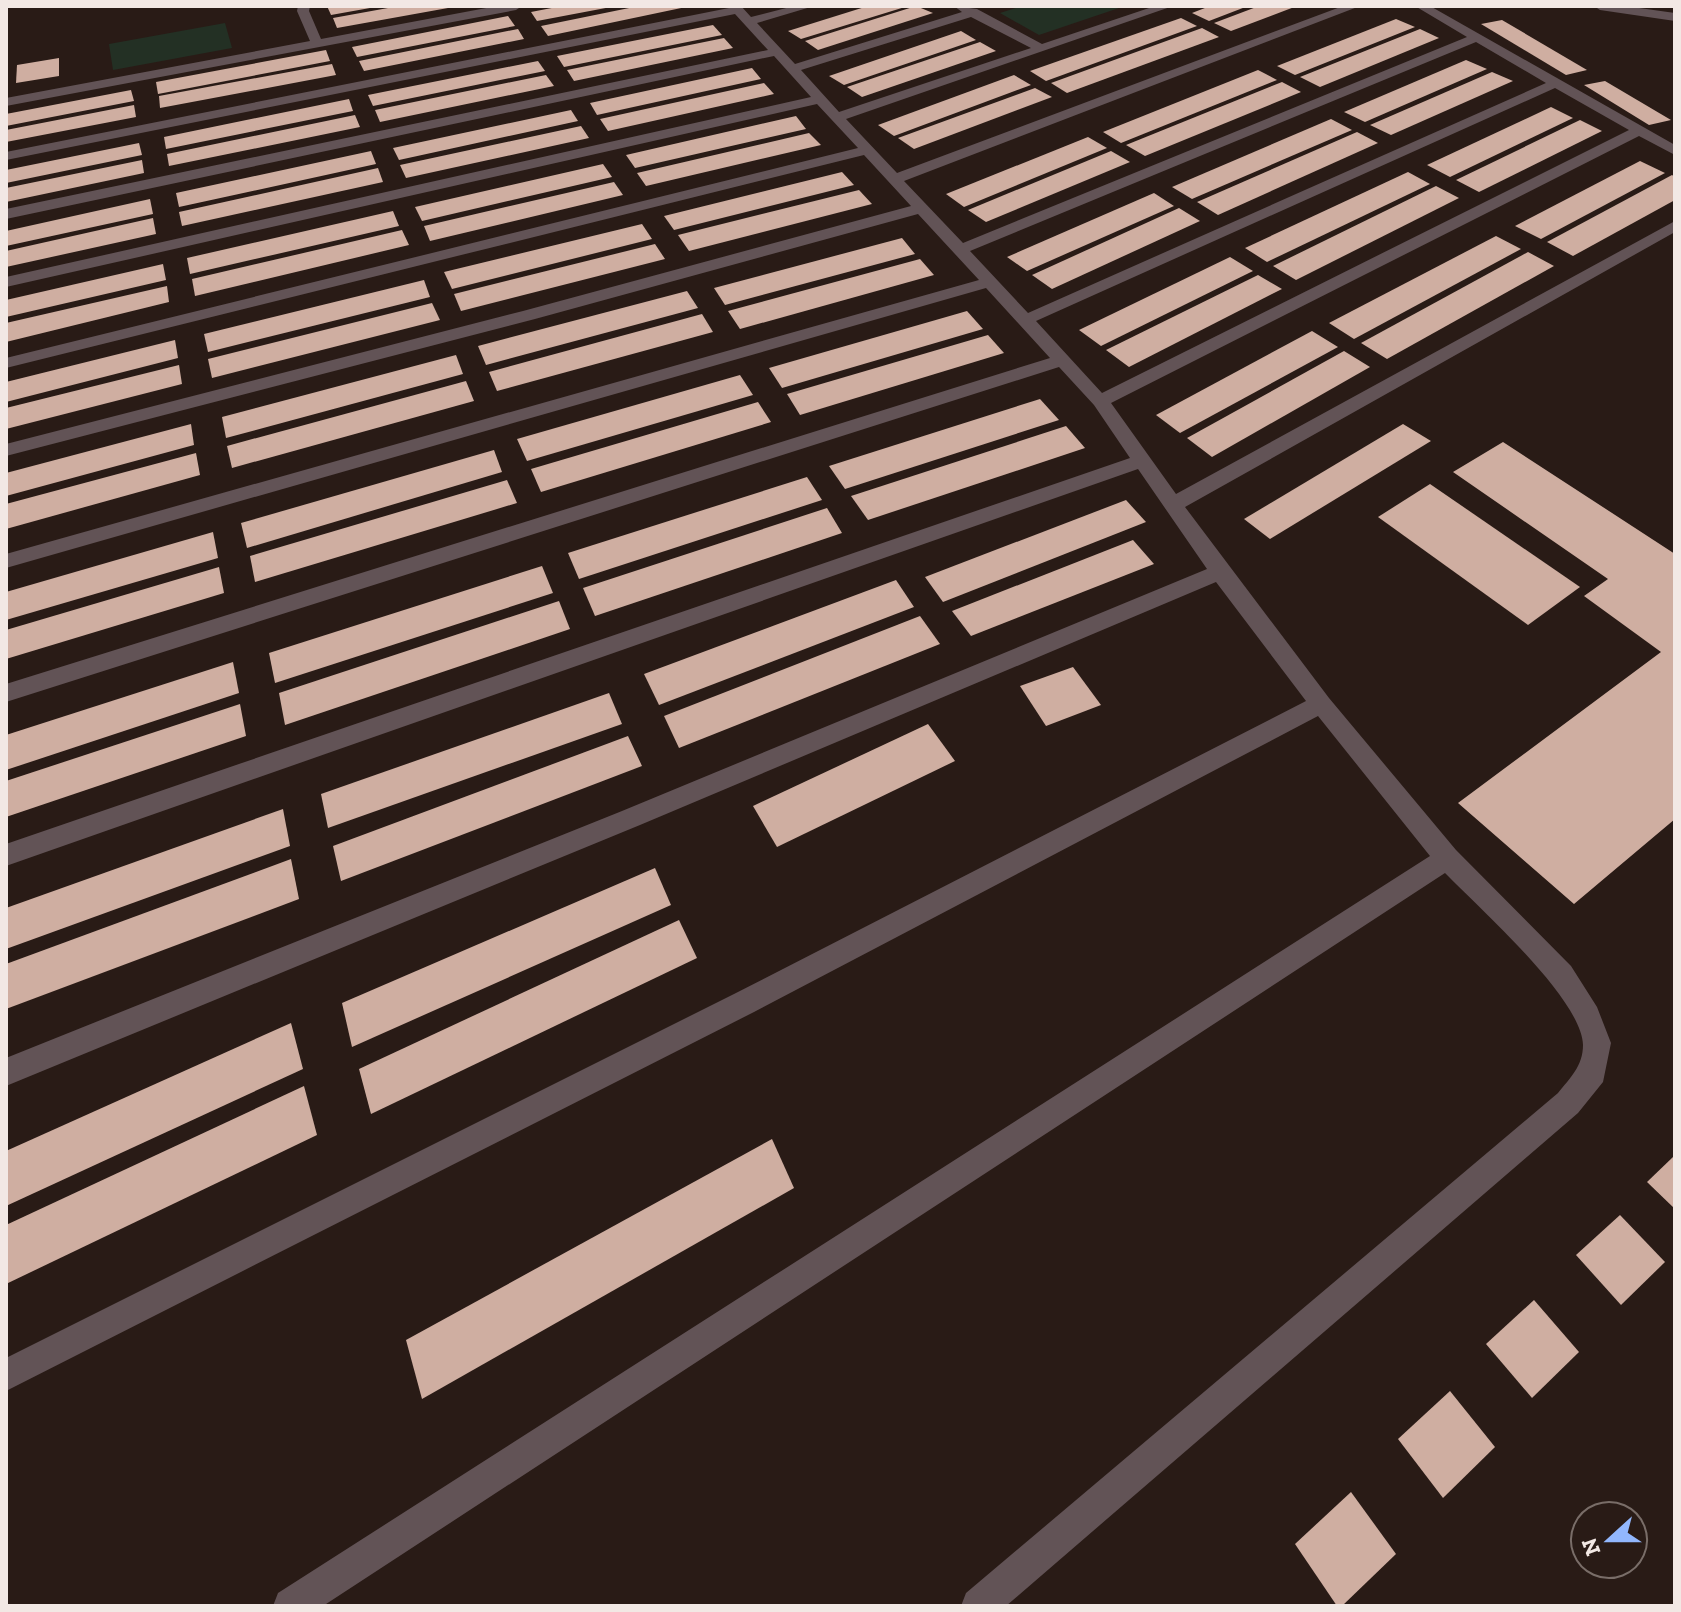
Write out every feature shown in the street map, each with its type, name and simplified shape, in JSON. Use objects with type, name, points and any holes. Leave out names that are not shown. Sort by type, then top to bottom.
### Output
[{"type":"street","points":[[304,6],[317,43]]},
{"type":"street","points":[[6,102],[516,6]]},
{"type":"street","points":[[748,22],[808,6]]},
{"type":"street","points":[[960,6],[1043,49]]},
{"type":"street","points":[[837,117],[1167,6]]},
{"type":"street","points":[[895,179],[1354,6]]},
{"type":"street","points":[[1421,6],[1675,151]]},
{"type":"street","points":[[1600,6],[1675,17]]},
{"type":"street","points":[[6,156],[736,8],[1100,401],[1220,572],[1321,704],[1447,858],[1562,975],[1587,1016],[1597,1043],[1593,1072],[1568,1103],[979,1606]]},
{"type":"street","points":[[792,69],[973,12]]},
{"type":"street","points":[[960,250],[1478,37]]},
{"type":"street","points":[[6,214],[776,52]]},
{"type":"street","points":[[1025,320],[1558,82]]},
{"type":"street","points":[[6,282],[820,99]]},
{"type":"street","points":[[1100,401],[1640,130]]},
{"type":"street","points":[[6,363],[868,150]]},
{"type":"street","points":[[6,450],[529,315],[922,208]]},
{"type":"street","points":[[1172,505],[1675,226]]},
{"type":"street","points":[[6,561],[990,282]]},
{"type":"street","points":[[6,693],[1062,360]]},
{"type":"street","points":[[6,855],[1142,461]]},
{"type":"street","points":[[6,1072],[646,812],[1220,572]]},
{"type":"street","points":[[6,1375],[744,1003],[1321,704]]},
{"type":"street","points":[[291,1606],[1447,858]]},
{"type":"green space","points":[[1022,6],[1119,8],[1039,35],[1000,13]]},
{"type":"green space","points":[[225,23],[232,48],[113,70],[109,44]]},
{"type":"building","points":[[327,6],[370,6],[370,8],[331,15]]},
{"type":"building","points":[[399,6],[448,8],[337,28],[333,18]]},
{"type":"building","points":[[562,6],[611,7],[537,21],[531,12]]},
{"type":"building","points":[[639,6],[686,7],[548,36],[541,26]]},
{"type":"building","points":[[868,6],[905,7],[801,39],[788,31]]},
{"type":"building","points":[[916,6],[933,13],[818,50],[805,41]]},
{"type":"building","points":[[1210,6],[1248,6],[1209,21],[1192,13]]},
{"type":"building","points":[[1259,6],[1297,6],[1231,31],[1214,23]]},
{"type":"building","points":[[508,16],[515,26],[357,57],[352,47]]},
{"type":"building","points":[[1181,18],[1197,26],[1046,81],[1030,71]]},
{"type":"building","points":[[1396,19],[1415,27],[1295,75],[1277,66]]},
{"type":"building","points":[[1502,20],[1587,70],[1566,75],[1481,24]]},
{"type":"building","points":[[713,25],[722,35],[564,67],[557,56]]},
{"type":"building","points":[[1202,28],[1219,37],[1067,93],[1051,83]]},
{"type":"building","points":[[518,29],[524,39],[364,71],[359,61]]},
{"type":"building","points":[[1420,29],[1439,38],[1320,87],[1300,77]]},
{"type":"building","points":[[961,31],[976,40],[844,85],[829,76]]},
{"type":"building","points":[[724,38],[733,48],[574,81],[567,70]]},
{"type":"building","points":[[980,42],[996,51],[862,97],[847,87]]},
{"type":"building","points":[[326,50],[330,61],[158,94],[156,82]]},
{"type":"building","points":[[59,58],[59,76],[16,83],[17,65]]},
{"type":"building","points":[[1466,60],[1487,69],[1365,122],[1344,112]]},
{"type":"building","points":[[538,61],[545,71],[373,106],[368,95]]},
{"type":"building","points":[[332,64],[336,75],[160,108],[159,96]]},
{"type":"building","points":[[752,68],[761,79],[597,115],[590,103]]},
{"type":"building","points":[[1258,70],[1277,80],[1121,143],[1103,132]]},
{"type":"building","points":[[1492,72],[1513,81],[1391,135],[1370,125]]},
{"type":"building","points":[[546,75],[554,86],[380,122],[375,110]]},
{"type":"building","points":[[1014,75],[1031,85],[894,136],[878,125]]},
{"type":"building","points":[[1605,81],[1671,120],[1649,125],[1584,85]]},
{"type":"building","points":[[1282,82],[1301,92],[1145,156],[1126,145]]},
{"type":"building","points":[[764,83],[774,94],[608,131],[600,119]]},
{"type":"building","points":[[1035,88],[1052,97],[914,149],[898,138]]},
{"type":"building","points":[[131,90],[134,101],[6,126],[6,114]]},
{"type":"building","points":[[349,99],[353,111],[166,149],[164,137]]},
{"type":"building","points":[[134,105],[136,117],[6,142],[6,130]]},
{"type":"building","points":[[1551,107],[1573,118],[1450,177],[1427,165]]},
{"type":"building","points":[[571,110],[578,121],[399,160],[393,148]]},
{"type":"building","points":[[355,115],[360,127],[169,166],[167,154]]},
{"type":"building","points":[[796,116],[806,129],[635,168],[626,155]]},
{"type":"building","points":[[1331,119],[1352,130],[1192,199],[1172,187]]},
{"type":"building","points":[[1580,120],[1602,131],[1479,192],[1456,180]]},
{"type":"building","points":[[581,126],[589,138],[406,178],[400,165]]},
{"type":"building","points":[[1357,132],[1378,143],[1218,215],[1197,202]]},
{"type":"building","points":[[809,133],[821,145],[646,186],[637,173]]},
{"type":"building","points":[[1088,137],[1107,148],[964,207],[946,194]]},
{"type":"building","points":[[139,143],[142,155],[6,183],[6,170]]},
{"type":"building","points":[[371,151],[376,164],[179,207],[176,193]]},
{"type":"building","points":[[1111,151],[1130,162],[986,222],[968,210]]},
{"type":"building","points":[[142,160],[144,173],[6,202],[6,188]]},
{"type":"building","points":[[1640,161],[1665,173],[1541,239],[1515,226]]},
{"type":"building","points":[[603,164],[612,177],[422,221],[415,207]]},
{"type":"building","points":[[378,168],[383,182],[182,226],[179,212]]},
{"type":"building","points":[[842,172],[854,185],[674,230],[664,216]]},
{"type":"building","points":[[1408,172],[1430,184],[1267,262],[1245,248]]},
{"type":"building","points":[[1672,175],[1675,177],[1675,200],[1573,256],[1547,242]]},
{"type":"building","points":[[614,182],[623,195],[430,241],[424,226]]},
{"type":"building","points":[[1436,186],[1459,198],[1296,280],[1273,266]]},
{"type":"building","points":[[859,190],[872,204],[689,251],[678,235]]},
{"type":"building","points":[[1154,193],[1174,206],[1027,271],[1007,257]]},
{"type":"building","points":[[150,199],[153,214],[6,246],[6,231]]},
{"type":"building","points":[[1179,208],[1200,221],[1052,289],[1032,275]]},
{"type":"building","points":[[393,211],[399,226],[190,274],[187,258]]},
{"type":"building","points":[[153,218],[156,234],[6,267],[6,251]]},
{"type":"building","points":[[642,224],[652,239],[452,289],[444,272]]},
{"type":"building","points":[[402,230],[409,245],[195,296],[192,279]]},
{"type":"building","points":[[1496,236],[1521,249],[1354,339],[1329,323]]},
{"type":"building","points":[[902,238],[915,254],[725,305],[714,288]]},
{"type":"building","points":[[655,244],[665,259],[461,311],[454,294]]},
{"type":"building","points":[[1528,252],[1554,266],[1387,359],[1361,343]]},
{"type":"building","points":[[1230,257],[1253,271],[1101,346],[1079,330]]},
{"type":"building","points":[[920,259],[934,275],[740,329],[728,311]]},
{"type":"building","points":[[163,264],[166,280],[6,317],[6,300]]},
{"type":"building","points":[[1258,275],[1282,289],[1129,367],[1106,350]]},
{"type":"building","points":[[424,280],[430,297],[208,352],[204,334]]},
{"type":"building","points":[[167,286],[169,302],[6,342],[6,323]]},
{"type":"building","points":[[687,291],[698,308],[486,365],[478,346]]},
{"type":"building","points":[[432,303],[440,320],[212,378],[208,359]]},
{"type":"building","points":[[967,311],[983,329],[782,388],[769,368]]},
{"type":"building","points":[[702,314],[713,332],[497,391],[489,372]]},
{"type":"building","points":[[1312,331],[1338,347],[1180,433],[1156,415]]},
{"type":"building","points":[[988,335],[1004,353],[800,415],[787,394]]},
{"type":"building","points":[[175,340],[178,358],[6,402],[6,382]]},
{"type":"building","points":[[1344,351],[1370,367],[1212,457],[1187,438]]},
{"type":"building","points":[[456,355],[463,374],[226,438],[222,417]]},
{"type":"building","points":[[179,365],[182,384],[6,429],[6,408]]},
{"type":"building","points":[[740,375],[753,395],[527,461],[517,439]]},
{"type":"building","points":[[466,381],[474,401],[232,468],[227,446]]},
{"type":"building","points":[[1040,399],[1059,420],[845,489],[829,466]]},
{"type":"building","points":[[758,402],[771,422],[541,492],[531,469]]},
{"type":"building","points":[[191,424],[194,445],[6,496],[6,473]]},
{"type":"building","points":[[1403,424],[1431,441],[1270,539],[1244,519]]},
{"type":"building","points":[[1066,426],[1085,448],[868,520],[851,496]]},
{"type":"building","points":[[1503,442],[1675,554],[1675,819],[1574,904],[1458,803],[1661,652],[1584,596],[1608,579],[1453,472]]},
{"type":"building","points":[[494,450],[502,472],[247,548],[241,523]]},
{"type":"building","points":[[196,453],[200,475],[6,529],[6,504]]},
{"type":"building","points":[[807,477],[822,500],[579,579],[568,553]]},
{"type":"building","points":[[507,480],[517,503],[255,582],[250,556]]},
{"type":"building","points":[[1430,484],[1580,587],[1528,625],[1378,517]]},
{"type":"building","points":[[1126,500],[1146,522],[943,602],[925,577]]},
{"type":"building","points":[[827,508],[842,533],[595,616],[583,588]]},
{"type":"building","points":[[213,532],[218,558],[6,620],[6,592]]},
{"type":"building","points":[[1133,540],[1154,564],[971,636],[952,611]]},
{"type":"building","points":[[542,566],[553,593],[275,683],[269,653]]},
{"type":"building","points":[[219,567],[224,593],[6,659],[6,630]]},
{"type":"building","points":[[896,580],[914,607],[659,705],[644,674]]},
{"type":"building","points":[[559,601],[570,629],[285,725],[279,693]]},
{"type":"building","points":[[920,616],[940,644],[679,748],[664,716]]},
{"type":"building","points":[[233,662],[239,693],[6,770],[6,735]]},
{"type":"building","points":[[1073,667],[1101,705],[1046,726],[1020,686]]},
{"type":"building","points":[[609,693],[622,724],[328,828],[321,794]]},
{"type":"building","points":[[240,704],[246,736],[6,817],[6,781]]},
{"type":"building","points":[[928,724],[955,761],[777,847],[753,806]]},
{"type":"building","points":[[628,736],[642,766],[341,881],[333,846]]},
{"type":"building","points":[[283,809],[290,846],[6,949],[6,908]]},
{"type":"building","points":[[291,859],[299,899],[6,1009],[6,964]]},
{"type":"building","points":[[655,868],[671,905],[352,1047],[342,1003]]},
{"type":"building","points":[[679,920],[697,958],[371,1114],[359,1069]]},
{"type":"building","points":[[291,1023],[303,1069],[6,1206],[6,1151]]},
{"type":"building","points":[[304,1086],[317,1135],[6,1284],[6,1225]]},
{"type":"building","points":[[772,1139],[794,1188],[422,1399],[406,1340]]},
{"type":"building","points":[[1673,1157],[1675,1159],[1675,1209],[1647,1182]]},
{"type":"building","points":[[1620,1215],[1665,1262],[1621,1305],[1576,1255]]},
{"type":"building","points":[[1534,1300],[1579,1352],[1532,1398],[1486,1344]]},
{"type":"building","points":[[1450,1391],[1495,1447],[1443,1498],[1398,1439]]},
{"type":"building","points":[[1351,1492],[1396,1554],[1342,1606],[1337,1606],[1295,1544]]}]
